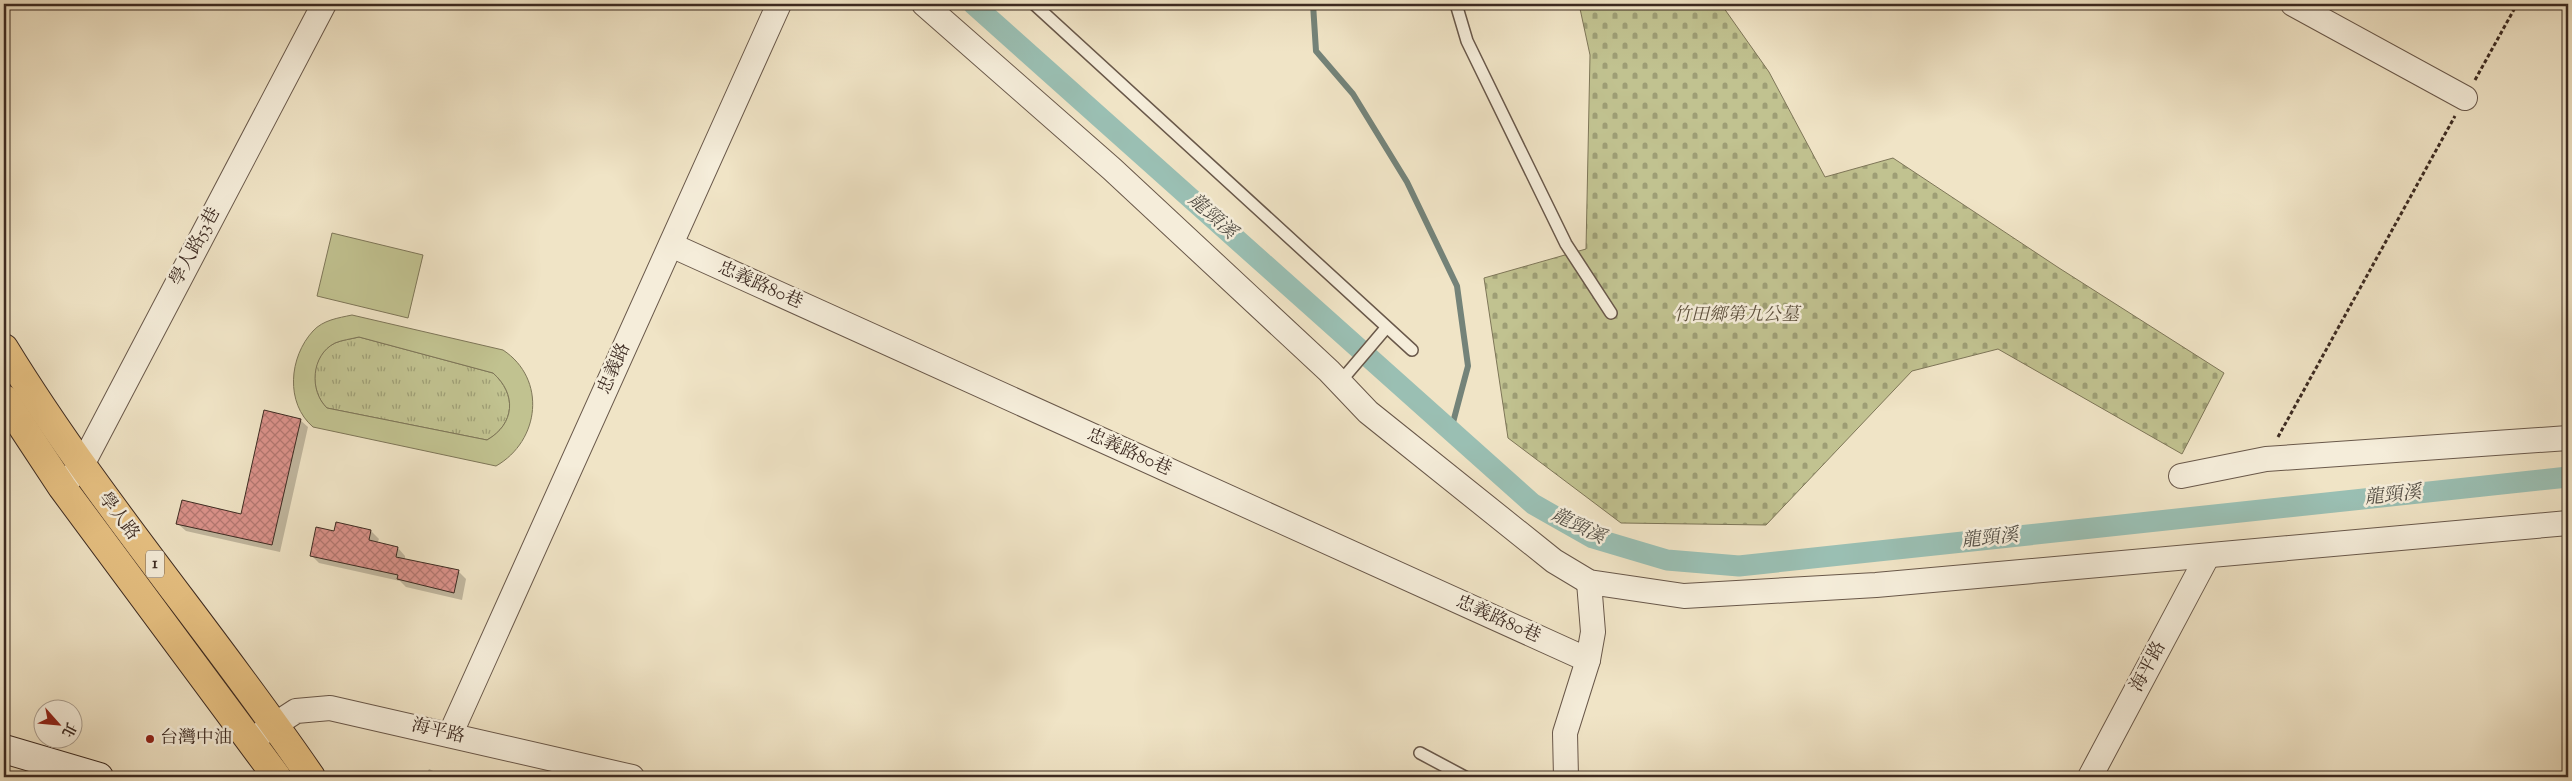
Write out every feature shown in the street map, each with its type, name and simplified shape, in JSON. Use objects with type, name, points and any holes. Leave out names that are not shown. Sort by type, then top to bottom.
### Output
[{"type":"main road","name":"學人路","points":[[4,348],[46,416],[81,467],[274,724],[311,777]]},
{"type":"main road","name":"學人路","points":[[4,398],[62,486],[277,777]]},
{"type":"main road","points":[[4,749],[99,777]]},
{"type":"street","name":"學人路53巷","points":[[62,486],[81,467],[324,4]]},
{"type":"street","name":"忠義路","points":[[450,735],[780,4]]},
{"type":"street","points":[[924,4],[1112,169],[1340,382],[1368,412],[1554,561],[1589,582],[1684,596],[1876,585],[2207,557],[2568,523]]},
{"type":"street","points":[[2293,4],[2465,98]]},
{"type":"street","name":"忠義路80巷","points":[[671,246],[1588,660]]},
{"type":"street","points":[[2181,476],[2266,459],[2568,438]]},
{"type":"street","name":"海平路","points":[[2090,777],[2207,557]]},
{"type":"street","points":[[1566,777],[1565,733],[1588,660],[1593,632],[1589,582]]},
{"type":"street","name":"海平路","points":[[251,741],[296,711],[330,708],[632,777]]},
{"type":"lane","points":[[1034,4],[1412,350]]},
{"type":"lane","points":[[1456,4],[1467,41],[1566,244],[1611,313]]},
{"type":"lane","points":[[1340,382],[1386,328]]},
{"type":"lane","points":[[1420,753],[1465,777]]},
{"type":"path","points":[[2266,459],[2517,4]]},
{"type":"green space","name":"竹田鄉第九公墓","points":[[1579,4],[1721,4],[1769,72],[1825,177],[1893,158],[2059,268],[2224,373],[2182,454],[1998,349],[1912,371],[1766,525],[1621,523],[1508,438],[1484,278],[1586,249],[1590,55]]},
{"type":"green space","points":[[332,233],[423,255],[408,318],[317,296]]},
{"type":"green space","points":[[352,315],[503,350],[517,362],[527,377],[532,393],[533,410],[529,426],[522,441],[511,455],[496,466],[313,427],[304,417],[294,393],[295,366],[299,354],[313,331],[321,324]],"holes":[[[359,337],[493,373],[506,390],[510,408],[503,426],[487,440],[327,408],[321,401],[315,383],[317,364],[327,349],[335,343]]]},
{"type":"green space","points":[[359,337],[493,373],[501,381],[509,399],[508,417],[503,426],[487,440],[327,408],[317,392],[315,374],[317,364],[327,349],[335,343]]},
{"type":"building","points":[[264,410],[301,419],[272,545],[176,524],[182,500],[241,514]]},
{"type":"building","points":[[336,522],[371,530],[369,540],[398,547],[396,557],[459,570],[454,593],[397,579],[398,575],[310,556],[316,527],[334,531]]},
{"type":"waterway","name":"龍頸溪","points":[[973,4],[1533,504],[1593,538],[1667,560],[1739,566],[2568,477]]},
{"type":"waterway","name":"龍頸溪","points":[[1313,4],[1316,51],[1353,94],[1407,182],[1457,286],[1468,366],[1451,430]]},
{"type":"place","name":"台灣中油","points":[[150,739]]}]
